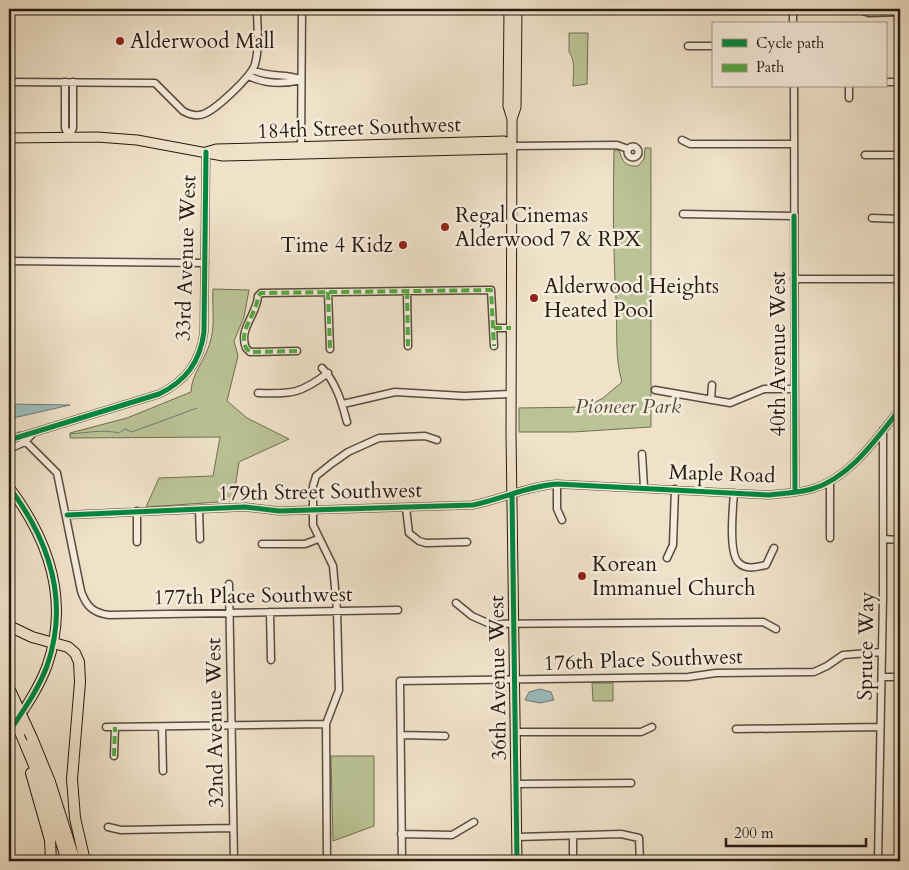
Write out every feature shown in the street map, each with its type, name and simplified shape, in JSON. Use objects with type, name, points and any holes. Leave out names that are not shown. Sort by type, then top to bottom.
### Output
[{"type":"highway","points":[[9,626],[32,637],[68,647],[75,653],[80,662],[72,779],[75,818],[85,861]]},
{"type":"highway","points":[[9,688],[50,782],[75,861]]},
{"type":"highway","points":[[9,709],[14,732],[46,794],[67,861]]},
{"type":"highway","points":[[26,752],[50,840],[51,861]]},
{"type":"main road","name":"36th Avenue West","points":[[509,9],[508,106],[512,119],[512,625],[517,861]]},
{"type":"main road","name":"36th Avenue West","points":[[512,119],[516,108],[517,9]]},
{"type":"main road","name":"184th Street Southwest","points":[[9,138],[69,137],[137,140],[223,156],[372,145],[504,141],[512,146]]},
{"type":"main road","points":[[372,145],[377,148],[414,147],[418,151],[423,147],[438,147],[448,143]]},
{"type":"main road","name":"184th Street Southwest","points":[[301,150],[418,151],[504,149],[512,146]]},
{"type":"main road","points":[[9,487],[32,520],[40,536],[51,566],[56,605],[53,642],[47,666],[14,732]]},
{"type":"street","points":[[9,82],[155,83],[184,111],[194,115],[210,110],[251,73],[256,61],[257,9]]},
{"type":"street","points":[[301,150],[302,9]]},
{"type":"street","points":[[793,9],[793,22]]},
{"type":"street","points":[[857,9],[869,13],[900,12]]},
{"type":"street","points":[[688,46],[712,46]]},
{"type":"street","points":[[251,73],[292,76],[302,80]]},
{"type":"street","points":[[65,82],[64,128],[69,137]]},
{"type":"street","points":[[69,137],[73,127],[73,82]]},
{"type":"street","points":[[886,82],[900,82]]},
{"type":"street","name":"40th Avenue West","points":[[794,88],[795,492]]},
{"type":"street","points":[[849,88],[849,98]]},
{"type":"street","points":[[682,140],[690,144],[794,144]]},
{"type":"street","name":"184th Street Southwest","points":[[512,146],[617,145],[628,149]]},
{"type":"street","name":"33rd Avenue West","points":[[9,440],[159,394],[181,381],[190,371],[202,345],[206,152]]},
{"type":"street","points":[[865,155],[900,155]]},
{"type":"street","points":[[683,214],[794,216]]},
{"type":"street","points":[[872,218],[900,218]]},
{"type":"street","points":[[9,261],[205,263]]},
{"type":"street","points":[[794,279],[900,279]]},
{"type":"street","points":[[297,350],[250,352],[246,348],[243,335],[257,305],[258,296],[262,293],[491,290],[494,346]]},
{"type":"street","points":[[406,291],[408,346]]},
{"type":"street","points":[[328,292],[330,349]]},
{"type":"street","points":[[494,328],[511,328]]},
{"type":"street","points":[[258,393],[292,394],[310,386],[325,370],[343,404],[347,422]]},
{"type":"street","points":[[711,400],[712,385]]},
{"type":"street","points":[[655,390],[730,403],[764,389],[794,389]]},
{"type":"street","points":[[343,404],[396,392],[464,396],[511,394]]},
{"type":"street","name":"Maple Road","points":[[512,494],[537,487],[558,484],[770,495],[795,492],[830,482],[854,462],[900,409]]},
{"type":"street","name":"Spruce Way","points":[[878,861],[882,676],[883,430]]},
{"type":"street","points":[[9,449],[25,442],[33,433]]},
{"type":"street","points":[[20,436],[57,473],[67,515]]},
{"type":"street","points":[[327,861],[326,724],[339,690],[337,610],[333,566],[313,525],[312,510],[316,476],[348,452],[378,438],[425,436],[436,440]]},
{"type":"street","points":[[642,454],[644,487]]},
{"type":"street","points":[[830,482],[830,538]]},
{"type":"street","points":[[558,484],[557,509],[562,520]]},
{"type":"street","points":[[667,558],[673,545],[674,489]]},
{"type":"street","points":[[734,493],[733,554],[739,564],[752,568],[766,565],[773,552]]},
{"type":"street","name":"179th Street Southwest","points":[[67,515],[245,507],[312,510],[473,505],[512,494]]},
{"type":"street","points":[[406,508],[408,533],[419,541],[426,543],[467,542]]},
{"type":"street","points":[[199,510],[200,539]]},
{"type":"street","points":[[137,511],[137,542]]},
{"type":"street","name":"177th Place Southwest","points":[[67,515],[84,599],[93,610],[109,615],[398,610]]},
{"type":"street","points":[[262,544],[306,544],[318,538]]},
{"type":"street","points":[[883,539],[900,540]]},
{"type":"street","name":"32nd Avenue West","points":[[229,584],[234,861]]},
{"type":"street","points":[[456,603],[479,621],[512,625],[763,622],[776,629]]},
{"type":"street","points":[[270,612],[271,660]]},
{"type":"street","name":"176th Place Southwest","points":[[401,735],[400,681],[688,677],[716,673],[814,672],[827,666],[842,655],[882,652]]},
{"type":"street","points":[[882,676],[900,677]]},
{"type":"street","points":[[106,727],[162,728],[326,724]]},
{"type":"street","points":[[114,756],[115,727]]},
{"type":"street","points":[[515,732],[642,732],[652,727]]},
{"type":"street","points":[[736,729],[880,727]]},
{"type":"street","points":[[162,728],[163,772]]},
{"type":"street","points":[[402,861],[401,735],[445,736]]},
{"type":"street","points":[[516,784],[631,783]]},
{"type":"street","points":[[401,834],[452,835],[474,822]]},
{"type":"street","points":[[108,827],[122,830],[233,828]]},
{"type":"street","points":[[517,837],[621,834],[639,838],[640,861]]},
{"type":"street","points":[[573,836],[573,861]]},
{"type":"green space","points":[[569,33],[588,33],[587,84],[573,86],[574,73],[569,52]]},
{"type":"green space","name":"Pioneer Park","points":[[645,148],[651,148],[651,427],[573,432],[519,432],[519,408],[586,407],[603,398],[622,382],[618,362],[614,262],[614,150],[619,150],[627,164],[638,166],[644,159]]},
{"type":"green space","points":[[213,289],[249,290],[244,317],[234,341],[238,356],[227,401],[247,418],[289,439],[239,462],[233,501],[146,507],[159,478],[213,476],[220,437],[70,438],[70,433],[127,418],[191,392],[196,372],[211,339]]},
{"type":"green space","points":[[592,683],[613,683],[613,701],[593,701]]},
{"type":"green space","points":[[331,756],[374,756],[374,826],[333,841]]},
{"type":"water","points":[[9,404],[70,405],[9,419]]},
{"type":"water","points":[[540,689],[551,692],[554,700],[540,703],[525,700],[529,692]]},
{"type":"waterway","points":[[70,434],[101,431],[119,433],[125,429],[132,432],[197,408]]},
{"type":"marked path","points":[[297,351],[250,352],[246,348],[244,335],[255,309],[258,296],[261,293],[491,290],[494,346]]},
{"type":"marked path","points":[[407,291],[408,346]]},
{"type":"marked path","points":[[328,292],[330,349]]},
{"type":"marked path","points":[[494,328],[511,328]]},
{"type":"marked path","points":[[114,756],[115,727]]},
{"type":"cycle path","points":[[9,440],[159,394],[177,383],[190,369],[199,353],[204,332],[206,152]]},
{"type":"cycle path","points":[[794,216],[795,492]]},
{"type":"cycle path","points":[[67,515],[245,507],[279,511],[473,505],[536,487],[557,484],[769,495],[796,492],[826,484],[850,467],[872,445],[900,409]]},
{"type":"cycle path","points":[[9,487],[23,507],[45,550],[56,594],[54,642],[47,666],[30,700],[9,732]]},
{"type":"cycle path","points":[[512,495],[517,861]]},
{"type":"place","name":"Alderwood Mall","points":[[120,41]]},
{"type":"place","name":"Regal Cinemas Alderwood 7 & RPX","points":[[445,227]]},
{"type":"place","name":"Time 4 Kidz","points":[[403,245]]},
{"type":"place","name":"Alderwood Heights Heated Pool","points":[[534,298]]},
{"type":"place","name":"Korean Immanuel Church","points":[[582,576]]}]
